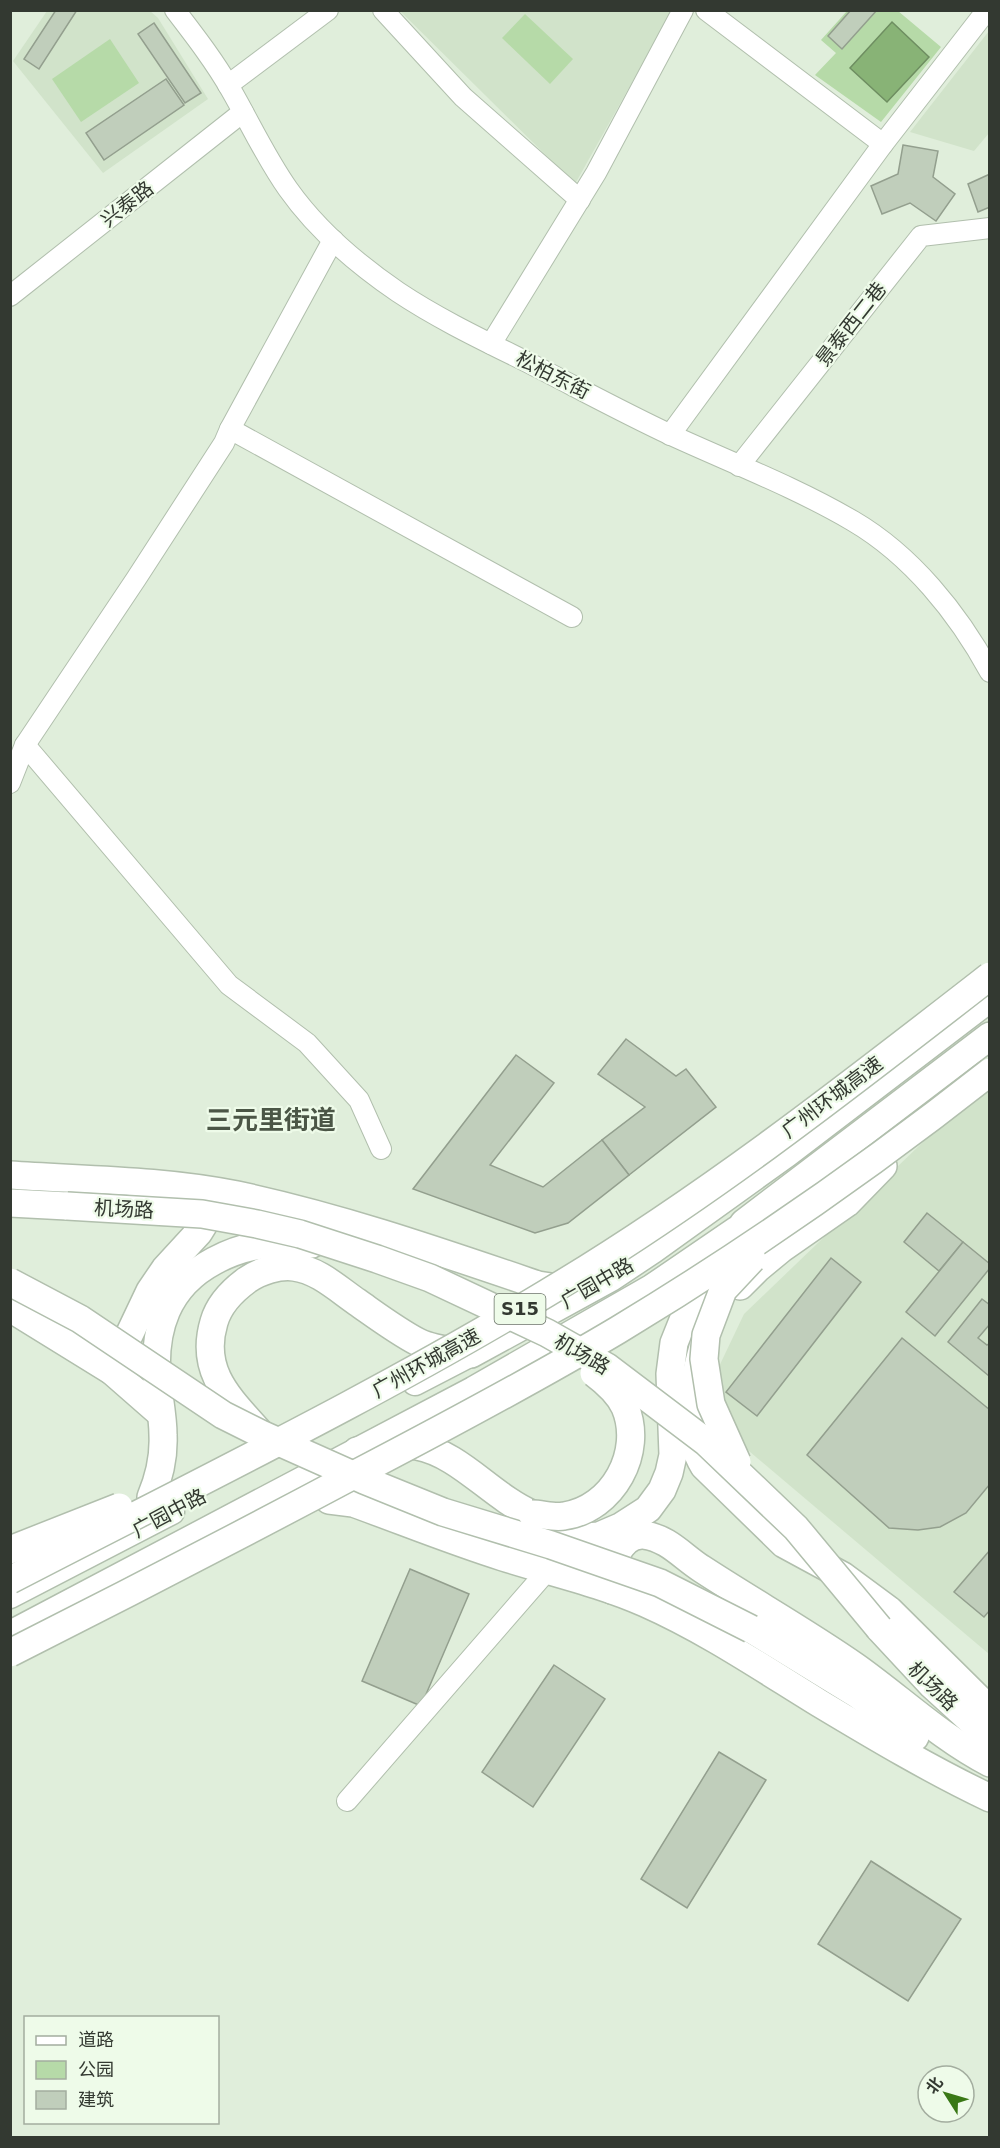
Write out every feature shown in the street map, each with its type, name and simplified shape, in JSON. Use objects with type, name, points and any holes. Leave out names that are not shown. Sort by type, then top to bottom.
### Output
[{"type":"highway","name":"广州环城高速","points":[[10,1580],[249,1458],[468,1340],[548,1293],[640,1235],[775,1140],[990,976]]},
{"type":"highway","name":"广园中路","points":[[471,1354],[610,1278],[692,1222],[787,1153],[990,998]]},
{"type":"highway","name":"广园中路","points":[[744,1223],[990,1036]]},
{"type":"highway","points":[[10,1653],[385,1459],[555,1367],[766,1235],[990,1072]]},
{"type":"highway","points":[[744,1476],[711,1404],[704,1359],[706,1335],[723,1290],[752,1259],[883,1166]]},
{"type":"highway","points":[[883,1166],[846,1203],[782,1249],[738,1288],[718,1316],[704,1345],[691,1390],[691,1426],[698,1456],[704,1466],[766,1528],[784,1544],[843,1575],[889,1610],[990,1710]]},
{"type":"highway","points":[[10,1175],[155,1183],[214,1191],[344,1221],[538,1285],[567,1287],[610,1278]]},
{"type":"highway","points":[[112,1371],[150,1291],[165,1269],[199,1232],[207,1219],[214,1191]]},
{"type":"highway","name":"机场路","points":[[10,1203],[177,1212],[222,1217],[300,1234],[430,1278],[547,1333],[626,1380],[706,1442],[744,1476],[796,1527],[879,1628],[932,1685],[990,1738]]},
{"type":"highway","points":[[477,1523],[547,1537],[587,1538],[599,1536],[620,1527],[648,1509],[662,1490],[669,1473],[673,1446],[670,1374],[674,1343],[690,1303],[701,1284],[744,1223]]},
{"type":"highway","points":[[151,1497],[158,1479],[163,1435],[156,1359],[157,1339],[167,1308],[182,1286],[199,1270],[222,1257],[244,1249],[276,1242],[340,1248]]},
{"type":"highway","points":[[261,1434],[220,1387],[210,1355],[214,1320],[226,1298],[252,1277],[281,1267],[295,1267],[312,1272],[422,1344],[471,1354]]},
{"type":"highway","points":[[10,1281],[87,1323],[208,1406],[261,1434],[402,1496],[660,1583],[752,1629],[865,1700],[917,1738],[990,1797]]},
{"type":"highway","points":[[10,1308],[112,1371],[160,1413]]},
{"type":"highway","points":[[357,1451],[396,1445],[425,1449],[455,1463],[516,1507],[532,1514],[564,1516],[584,1510],[609,1493],[624,1472],[629,1452],[630,1433],[627,1414],[623,1404],[602,1379],[547,1333]]},
{"type":"highway","points":[[10,1550],[249,1458]]},
{"type":"highway","points":[[328,1500],[353,1503],[500,1556],[612,1590],[680,1620],[951,1780],[990,1797]]},
{"type":"highway","points":[[612,1590],[610,1578],[614,1560],[626,1542],[642,1535],[660,1539],[701,1569],[821,1643],[928,1725],[990,1763]]},
{"type":"main road","points":[[538,1285],[679,1195],[806,1103],[990,962]]},
{"type":"main road","points":[[897,1068],[934,1005]]},
{"type":"main road","points":[[883,1166],[990,1086]]},
{"type":"main road","points":[[787,1153],[806,1103]]},
{"type":"main road","points":[[888,1115],[943,1122]]},
{"type":"main road","name":"广园中路","points":[[10,1633],[473,1389],[651,1287],[744,1223]]},
{"type":"main road","name":"广园中路","points":[[10,1596],[471,1354]]},
{"type":"main road","points":[[103,1548],[151,1497]]},
{"type":"main road","points":[[10,1566],[151,1497]]},
{"type":"main road","points":[[126,1573],[203,1563],[236,1515],[328,1500]]},
{"type":"main road","points":[[10,1660],[328,1500]]},
{"type":"street","name":"松柏东街","points":[[175,10],[214,62],[288,190],[333,240],[399,292],[491,344],[670,435],[843,516],[881,541],[907,563],[939,596],[963,628],[990,672]]},
{"type":"street","points":[[228,85],[328,10]]},
{"type":"street","points":[[384,10],[463,97],[580,200]]},
{"type":"street","points":[[491,344],[596,173],[684,10]]},
{"type":"street","points":[[706,10],[883,144]]},
{"type":"street","points":[[670,435],[883,144],[987,10]]},
{"type":"street","name":"兴泰路","points":[[10,296],[243,112]]},
{"type":"street","name":"景泰西二巷","points":[[739,466],[921,236],[990,228]]},
{"type":"street","points":[[10,783],[25,745],[224,443],[333,240]]},
{"type":"street","points":[[230,429],[572,617]]},
{"type":"street","points":[[25,745],[229,985],[308,1042],[359,1100],[381,1149]]},
{"type":"street","points":[[347,1801],[548,1571]]},
{"type":"shaded area","points":[[47,11],[150,11],[158,18],[208,99],[103,173],[13,61]]},
{"type":"shaded area","points":[[400,11],[672,11],[575,184]]},
{"type":"shaded area","points":[[892,22],[929,57],[887,102],[850,68]]},
{"type":"shaded area","points":[[989,31],[989,133],[974,151],[910,132]]},
{"type":"shaded area","points":[[989,1081],[989,1654],[743,1446],[714,1377],[744,1314]]},
{"type":"green space","points":[[847,11],[898,11],[941,47],[881,122],[815,75],[836,53],[821,40]]},
{"type":"green space","points":[[525,14],[573,59],[550,84],[502,38]]},
{"type":"green space","points":[[110,39],[139,83],[81,122],[52,79]]},
{"type":"building","points":[[56,10],[77,10],[39,69],[24,59]]},
{"type":"building","points":[[851,10],[877,10],[842,49],[828,36]]},
{"type":"building","points":[[154,23],[201,93],[185,103],[138,34]]},
{"type":"building","points":[[166,79],[184,105],[104,160],[86,133]]},
{"type":"building","points":[[903,145],[938,151],[933,177],[955,194],[936,221],[910,203],[882,214],[871,186],[898,174]]},
{"type":"building","points":[[990,174],[990,207],[978,212],[968,184]]},
{"type":"building","points":[[626,1039],[676,1076],[686,1069],[716,1107],[629,1175],[602,1140],[645,1107],[598,1074]]},
{"type":"building","points":[[516,1055],[554,1083],[490,1165],[543,1187],[602,1140],[629,1175],[568,1223],[535,1233],[413,1189]]},
{"type":"building","points":[[927,1213],[963,1242],[939,1271],[904,1242]]},
{"type":"building","points":[[963,1242],[990,1264],[990,1268],[935,1336],[906,1312]]},
{"type":"building","points":[[831,1258],[861,1282],[757,1416],[726,1392]]},
{"type":"building","points":[[982,1299],[990,1305],[990,1324],[978,1338],[987,1345],[990,1343],[989,1376],[948,1342]]},
{"type":"building","points":[[902,1338],[990,1410],[990,1484],[966,1513],[940,1527],[918,1530],[889,1528],[807,1455]]},
{"type":"building","points":[[990,1550],[990,1610],[984,1617],[954,1592]]},
{"type":"building","points":[[410,1569],[469,1594],[421,1706],[362,1681]]},
{"type":"building","points":[[554,1665],[605,1699],[533,1807],[482,1772]]},
{"type":"building","points":[[719,1752],[766,1780],[687,1908],[641,1879]]},
{"type":"building","points":[[871,1861],[961,1919],[908,2001],[818,1944]]},
{"type":"district","name":"三元里街道","points":[[271,1120]]}]
